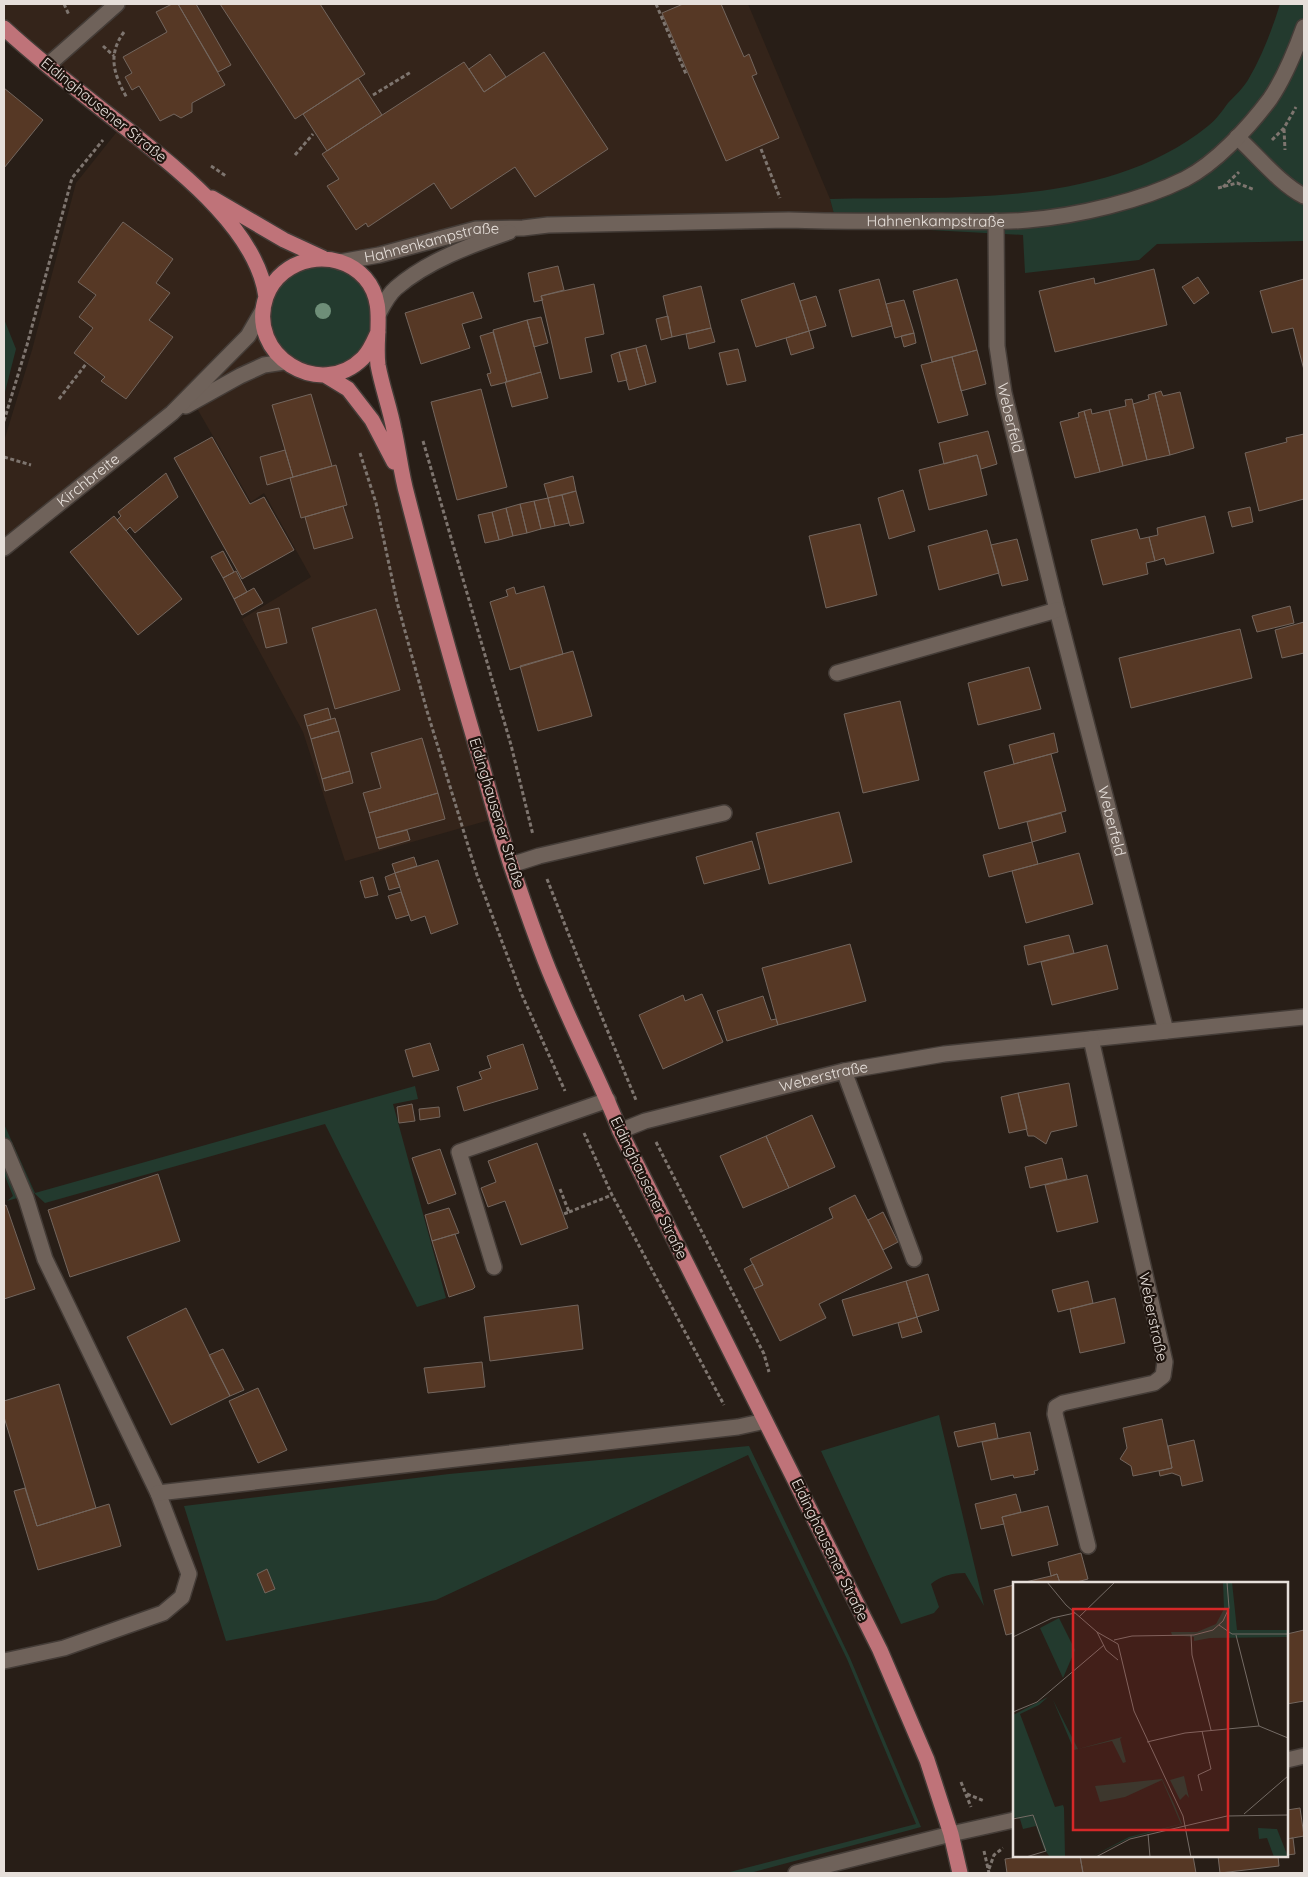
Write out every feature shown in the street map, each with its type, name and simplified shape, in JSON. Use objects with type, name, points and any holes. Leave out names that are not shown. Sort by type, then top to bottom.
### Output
[{"type":"main road","name":"Eidinghausener Straße","points":[[6,34],[48,65],[204,193],[236,232],[252,256],[265,285],[264,327],[269,343],[284,362],[300,371],[325,375],[338,372],[355,364],[364,357],[378,332]]},
{"type":"main road","name":"Eidinghausener Straße","points":[[204,193],[284,240],[323,258],[350,265],[366,279],[377,300],[378,366],[394,430],[402,477],[431,588],[511,865],[555,986],[608,1100],[620,1131],[880,1650],[927,1760],[951,1834],[960,1873]]},
{"type":"main road","name":"Eidinghausener Straße","points":[[265,303],[272,285],[290,268],[309,260],[323,258]]},
{"type":"main road","name":"Eidinghausener Straße","points":[[325,375],[348,389],[372,420],[402,477]]},
{"type":"street","points":[[48,65],[117,4]]},
{"type":"street","name":"Hahnenkampstraße","points":[[340,262],[379,255],[476,229],[523,228],[548,225],[789,220],[825,222],[996,221],[1027,220],[1077,214],[1139,197],[1185,179],[1213,160],[1270,98],[1294,56],[1304,27]]},
{"type":"street","points":[[1237,136],[1279,177],[1296,192],[1304,196]]},
{"type":"street","name":"Weberfeld","points":[[996,221],[997,346],[1004,393],[1057,610],[1166,1031]]},
{"type":"street","name":"Hahnenkampstraße","points":[[378,313],[395,288],[438,261],[483,241],[523,228]]},
{"type":"street","name":"Kirchbreite","points":[[4,548],[172,414],[248,336],[265,303]]},
{"type":"street","name":"Kirchbreite","points":[[172,414],[240,376],[264,365],[284,362]]},
{"type":"street","points":[[837,673],[1057,610]]},
{"type":"street","points":[[511,865],[539,856],[724,814]]},
{"type":"street","name":"Weberstraße","points":[[620,1131],[645,1121],[844,1071],[944,1054],[1304,1017]]},
{"type":"street","name":"Weberstraße","points":[[1088,1546],[1055,1414],[1056,1407],[1063,1403],[1154,1383],[1162,1376],[1165,1362],[1091,1039]]},
{"type":"street","points":[[844,1071],[914,1259]]},
{"type":"street","points":[[494,1267],[459,1152],[608,1100]]},
{"type":"street","points":[[4,1146],[26,1198],[45,1259],[158,1493],[189,1574],[182,1598],[162,1613],[64,1648],[4,1661]]},
{"type":"street","points":[[158,1493],[738,1427],[765,1421]]},
{"type":"street","points":[[1288,1760],[1304,1756]]},
{"type":"street","points":[[796,1873],[1013,1820]]},
{"type":"path","points":[[656,4],[686,74]]},
{"type":"path","points":[[114,56],[114,69],[117,80],[131,104]]},
{"type":"path","points":[[373,95],[411,72]]},
{"type":"path","points":[[295,155],[313,134]]},
{"type":"path","points":[[4,421],[27,345],[72,178],[104,138]]},
{"type":"path","points":[[761,148],[782,206]]},
{"type":"path","points":[[209,164],[233,181]]},
{"type":"path","points":[[59,399],[86,364]]},
{"type":"path","points":[[422,437],[511,745],[539,856],[585,976],[645,1121],[764,1354],[769,1373]]},
{"type":"path","points":[[357,444],[376,503]]},
{"type":"path","points":[[4,457],[31,465]]},
{"type":"path","points":[[560,1189],[569,1212]]},
{"type":"path","points":[[564,1214],[612,1195]]},
{"type":"path","points":[[988,1869],[994,1855],[1006,1846]]},
{"type":"shaded area","points":[[4,4],[748,4],[830,199],[837,225],[548,223],[465,235],[358,262],[339,374],[391,463],[493,819],[345,861],[303,732],[242,619],[311,577],[264,493],[251,502],[195,405],[174,417],[4,552],[4,441],[32,350],[76,183],[123,124],[4,24]]},
{"type":"green space","points":[[1280,4],[1304,4],[1304,241],[1157,244],[1139,260],[1025,273],[1023,235],[837,225],[830,199],[927,198],[1027,192],[1076,185],[1123,172],[1167,153],[1211,124],[1244,86],[1262,52]]},
{"type":"green space","points":[[340,264],[366,283],[376,329],[350,363],[336,367],[315,368],[297,362],[283,350],[274,334],[271,315],[274,297],[284,280],[302,267]]},
{"type":"green space","points":[[4,319],[16,349],[4,396]]},
{"type":"green space","points":[[415,1086],[418,1099],[393,1104],[446,1298],[417,1307],[325,1124],[45,1203],[34,1193],[7,1201],[13,1196],[4,1174],[4,1124],[35,1193]]},
{"type":"green space","points":[[939,1415],[984,1606],[965,1573],[951,1574],[931,1584],[939,1607],[934,1613],[901,1624],[821,1451]]},
{"type":"green space","points":[[749,1446],[850,1658],[921,1827],[750,1873],[726,1873],[916,1824],[847,1659],[748,1455],[436,1600],[226,1641],[184,1506],[449,1474]]},
{"type":"building","points":[[172,4],[178,4],[225,85],[192,103],[192,112],[181,118],[174,114],[160,121],[139,86],[132,90],[125,77],[132,73],[123,57],[167,32],[156,12]]},
{"type":"building","points":[[178,4],[196,4],[231,65],[218,72]]},
{"type":"building","points":[[220,4],[320,4],[365,74],[295,119]]},
{"type":"building","points":[[683,4],[721,4],[744,57],[749,54],[757,74],[752,76],[779,138],[726,161],[662,13]]},
{"type":"building","points":[[544,52],[608,149],[535,197],[515,167],[451,209],[434,183],[368,227],[366,223],[356,230],[327,186],[339,179],[322,154],[464,62],[484,92]]},
{"type":"building","points":[[490,54],[506,77],[484,92],[469,69]]},
{"type":"building","points":[[358,78],[382,115],[327,151],[303,114]]},
{"type":"building","points":[[4,88],[43,120],[4,168]]},
{"type":"building","points":[[123,222],[173,259],[156,283],[170,293],[149,320],[173,337],[126,399],[101,381],[105,377],[74,353],[93,328],[79,317],[96,295],[78,282]]},
{"type":"building","points":[[558,266],[564,290],[541,296],[543,300],[534,302],[528,273]]},
{"type":"building","points":[[1154,269],[1167,325],[1055,352],[1039,291],[1094,278],[1095,284]]},
{"type":"building","points":[[1198,277],[1209,293],[1194,304],[1182,287]]},
{"type":"building","points":[[879,279],[892,326],[852,337],[839,290]]},
{"type":"building","points":[[957,279],[977,350],[932,362],[913,291]]},
{"type":"building","points":[[1304,279],[1304,370],[1293,328],[1272,333],[1260,291]]},
{"type":"building","points":[[794,283],[809,331],[756,347],[741,300]]},
{"type":"building","points":[[594,284],[604,334],[585,338],[592,372],[560,379],[541,296]]},
{"type":"building","points":[[701,286],[711,328],[672,337],[663,296]]},
{"type":"building","points":[[473,292],[482,318],[462,324],[470,348],[421,364],[405,313]]},
{"type":"building","points":[[816,296],[826,326],[809,331],[800,301]]},
{"type":"building","points":[[904,300],[914,333],[895,338],[886,304]]},
{"type":"building","points":[[668,316],[672,337],[661,340],[656,319]]},
{"type":"building","points":[[541,317],[548,343],[534,347],[527,320]]},
{"type":"building","points":[[527,320],[541,372],[507,382],[493,330]]},
{"type":"building","points":[[711,328],[715,342],[689,349],[686,334]]},
{"type":"building","points":[[809,331],[814,348],[791,355],[786,338]]},
{"type":"building","points":[[493,332],[507,382],[491,386],[487,374],[491,373],[480,336]]},
{"type":"building","points":[[914,333],[916,343],[904,347],[901,336]]},
{"type":"building","points":[[646,345],[656,382],[646,385],[636,348]]},
{"type":"building","points":[[636,348],[646,385],[629,390],[619,352]]},
{"type":"building","points":[[738,349],[746,381],[727,385],[719,353]]},
{"type":"building","points":[[977,350],[986,384],[961,391],[952,357]]},
{"type":"building","points":[[619,352],[627,380],[618,382],[611,355]]},
{"type":"building","points":[[952,357],[968,415],[938,423],[921,365]]},
{"type":"building","points":[[541,372],[548,398],[512,407],[505,382]]},
{"type":"building","points":[[481,389],[507,487],[457,500],[431,402]]},
{"type":"building","points":[[1161,391],[1163,396],[1180,392],[1194,448],[1170,455],[1155,393]]},
{"type":"building","points":[[1155,393],[1170,455],[1147,460],[1133,404],[1149,399],[1148,395]]},
{"type":"building","points":[[311,394],[332,466],[293,477],[272,405]]},
{"type":"building","points":[[1132,399],[1147,460],[1123,466],[1109,410],[1126,406],[1125,400]]},
{"type":"building","points":[[1091,409],[1092,414],[1109,410],[1123,466],[1100,472],[1084,411]]},
{"type":"building","points":[[1084,411],[1100,472],[1075,478],[1060,422],[1079,417],[1078,413]]},
{"type":"building","points":[[988,431],[997,464],[981,469],[977,455],[944,464],[939,443]]},
{"type":"building","points":[[1304,434],[1304,499],[1259,511],[1245,453],[1287,442],[1286,438]]},
{"type":"building","points":[[212,437],[250,504],[264,497],[294,550],[242,579],[174,458]]},
{"type":"building","points":[[285,450],[293,477],[267,485],[260,457]]},
{"type":"building","points":[[977,455],[987,495],[929,510],[919,470]]},
{"type":"building","points":[[336,465],[347,505],[301,518],[290,478]]},
{"type":"building","points":[[166,473],[178,497],[135,533],[130,527],[126,531],[117,520],[121,516],[118,512]]},
{"type":"building","points":[[573,476],[576,491],[548,498],[544,484]]},
{"type":"building","points":[[903,490],[915,531],[889,539],[878,498]]},
{"type":"building","points":[[576,491],[584,523],[570,526],[562,495]]},
{"type":"building","points":[[562,495],[569,523],[555,526],[548,498]]},
{"type":"building","points":[[548,498],[555,526],[541,529],[534,501]]},
{"type":"building","points":[[534,501],[541,529],[527,533],[520,504]]},
{"type":"building","points":[[520,504],[527,533],[513,536],[506,508]]},
{"type":"building","points":[[343,506],[353,538],[314,549],[305,517]]},
{"type":"building","points":[[1250,507],[1253,522],[1232,527],[1228,512]]},
{"type":"building","points":[[506,508],[513,536],[499,540],[492,512]]},
{"type":"building","points":[[492,512],[499,540],[485,543],[478,515]]},
{"type":"building","points":[[114,516],[182,599],[138,635],[70,552]]},
{"type":"building","points":[[1205,516],[1214,553],[1166,565],[1164,558],[1155,561],[1149,537],[1158,535],[1157,528]]},
{"type":"building","points":[[860,524],[877,595],[826,608],[809,536]]},
{"type":"building","points":[[1137,529],[1140,539],[1149,537],[1155,561],[1146,563],[1148,574],[1103,585],[1091,540]]},
{"type":"building","points":[[987,530],[999,573],[939,590],[928,546]]},
{"type":"building","points":[[1017,539],[1028,580],[1002,586],[991,545]]},
{"type":"building","points":[[223,551],[234,572],[223,578],[211,557]]},
{"type":"building","points":[[236,571],[247,592],[234,599],[223,578]]},
{"type":"building","points":[[544,586],[563,654],[510,670],[490,602],[508,596],[506,590],[514,587],[516,594]]},
{"type":"building","points":[[254,588],[263,603],[242,615],[234,599]]},
{"type":"building","points":[[1290,606],[1294,623],[1257,632],[1252,616]]},
{"type":"building","points":[[279,608],[287,643],[266,648],[257,613]]},
{"type":"building","points":[[376,609],[400,690],[335,709],[312,628]]},
{"type":"building","points":[[1304,622],[1304,653],[1282,658],[1275,630]]},
{"type":"building","points":[[1240,629],[1252,678],[1131,708],[1119,658]]},
{"type":"building","points":[[573,651],[592,716],[538,731],[520,666]]},
{"type":"building","points":[[1029,667],[1041,709],[978,725],[968,683]]},
{"type":"building","points":[[900,701],[919,780],[863,793],[844,714]]},
{"type":"building","points":[[328,708],[331,719],[307,726],[304,715]]},
{"type":"building","points":[[335,718],[339,731],[311,739],[307,726]]},
{"type":"building","points":[[339,731],[350,771],[322,779],[311,739]]},
{"type":"building","points":[[1054,733],[1058,752],[1014,764],[1009,745]]},
{"type":"building","points":[[422,738],[438,793],[369,813],[363,793],[381,788],[371,753]]},
{"type":"building","points":[[1051,754],[1066,811],[999,829],[984,772]]},
{"type":"building","points":[[350,771],[353,783],[325,791],[322,779]]},
{"type":"building","points":[[438,793],[445,819],[376,838],[369,813]]},
{"type":"building","points":[[839,812],[852,862],[769,884],[756,833]]},
{"type":"building","points":[[1061,813],[1066,832],[1032,842],[1027,822]]},
{"type":"building","points":[[407,830],[410,840],[379,849],[376,838]]},
{"type":"building","points":[[752,841],[760,869],[704,884],[696,857]]},
{"type":"building","points":[[1032,842],[1038,864],[989,877],[983,855]]},
{"type":"building","points":[[1079,853],[1093,904],[1026,923],[1012,871]]},
{"type":"building","points":[[414,857],[417,866],[395,873],[392,864]]},
{"type":"building","points":[[438,860],[458,924],[431,934],[425,916],[411,921],[395,873]]},
{"type":"building","points":[[395,873],[400,887],[389,890],[385,877]]},
{"type":"building","points":[[373,877],[378,895],[365,898],[360,881]]},
{"type":"building","points":[[401,892],[409,915],[396,919],[388,896]]},
{"type":"building","points":[[1069,935],[1074,953],[1028,965],[1024,946]]},
{"type":"building","points":[[850,944],[866,1001],[778,1025],[762,968]]},
{"type":"building","points":[[1107,945],[1118,989],[1052,1005],[1041,962]]},
{"type":"building","points":[[702,994],[723,1042],[663,1069],[639,1015],[683,995],[685,1001]]},
{"type":"building","points":[[763,996],[771,1020],[776,1019],[778,1025],[727,1041],[717,1011]]},
{"type":"building","points":[[430,1043],[439,1070],[413,1077],[405,1050]]},
{"type":"building","points":[[523,1044],[538,1089],[464,1111],[457,1087],[482,1079],[479,1072],[491,1068],[487,1056]]},
{"type":"building","points":[[1069,1083],[1077,1126],[1051,1132],[1046,1144],[1034,1136],[1028,1136],[1018,1093]]},
{"type":"building","points":[[1018,1093],[1027,1129],[1009,1133],[1001,1097]]},
{"type":"building","points":[[412,1104],[415,1121],[399,1123],[397,1107]]},
{"type":"building","points":[[439,1107],[440,1117],[420,1120],[419,1109]]},
{"type":"building","points":[[812,1115],[835,1167],[789,1188],[766,1136]]},
{"type":"building","points":[[766,1136],[789,1188],[743,1208],[720,1156]]},
{"type":"building","points":[[537,1143],[568,1228],[521,1245],[505,1201],[488,1207],[481,1188],[496,1182],[488,1161]]},
{"type":"building","points":[[440,1149],[456,1194],[428,1204],[412,1158]]},
{"type":"building","points":[[1062,1158],[1067,1179],[1030,1188],[1025,1167]]},
{"type":"building","points":[[158,1174],[180,1241],[70,1277],[48,1210]]},
{"type":"building","points":[[1087,1175],[1098,1222],[1057,1232],[1045,1185]]},
{"type":"building","points":[[855,1195],[892,1268],[819,1304],[826,1318],[780,1341],[754,1289],[763,1285],[750,1259],[833,1218],[829,1208]]},
{"type":"building","points":[[6,1205],[35,1289],[4,1299],[4,1206]]},
{"type":"building","points":[[449,1208],[459,1233],[432,1241],[425,1215]]},
{"type":"building","points":[[883,1212],[898,1242],[883,1250],[868,1220]]},
{"type":"building","points":[[455,1234],[475,1287],[449,1297],[432,1241]]},
{"type":"building","points":[[753,1264],[763,1285],[754,1289],[744,1269]]},
{"type":"building","points":[[928,1274],[939,1310],[917,1317],[906,1281]]},
{"type":"building","points":[[906,1281],[917,1317],[853,1336],[842,1300]]},
{"type":"building","points":[[1088,1281],[1093,1303],[1058,1312],[1052,1290]]},
{"type":"building","points":[[1115,1298],[1125,1343],[1080,1353],[1070,1309]]},
{"type":"building","points":[[578,1305],[583,1349],[490,1361],[484,1317]]},
{"type":"building","points":[[186,1308],[230,1396],[171,1425],[127,1337]]},
{"type":"building","points":[[917,1317],[922,1332],[902,1338],[898,1323]]},
{"type":"building","points":[[223,1349],[244,1390],[230,1396],[209,1355]]},
{"type":"building","points":[[482,1362],[485,1387],[428,1393],[424,1368]]},
{"type":"building","points":[[59,1384],[96,1508],[37,1526],[4,1417],[4,1401]]},
{"type":"building","points":[[258,1388],[287,1450],[258,1463],[229,1401]]},
{"type":"building","points":[[1162,1419],[1172,1468],[1133,1476],[1131,1466],[1120,1459],[1127,1448],[1123,1428]]},
{"type":"building","points":[[995,1423],[998,1438],[958,1447],[954,1432]]},
{"type":"building","points":[[1030,1432],[1038,1470],[1034,1471],[1035,1474],[1014,1478],[1013,1475],[991,1480],[982,1442]]},
{"type":"building","points":[[1194,1440],[1203,1481],[1182,1486],[1180,1476],[1172,1473],[1160,1476],[1159,1471],[1172,1468],[1168,1446]]},
{"type":"building","points":[[25,1488],[37,1526],[109,1504],[121,1546],[38,1570],[14,1491]]},
{"type":"building","points":[[1016,1494],[1021,1512],[1002,1517],[1004,1524],[981,1529],[975,1504]]},
{"type":"building","points":[[1048,1506],[1058,1545],[1012,1556],[1002,1517]]},
{"type":"building","points":[[1081,1553],[1088,1579],[1077,1582],[1060,1582],[1057,1574],[1051,1576],[1048,1562]]},
{"type":"building","points":[[267,1569],[275,1589],[265,1593],[257,1574]]},
{"type":"building","points":[[1057,1574],[1060,1582],[1025,1582]]},
{"type":"building","points":[[1013,1585],[1013,1633],[1006,1635],[994,1590]]},
{"type":"building","points":[[1304,1630],[1304,1701],[1288,1704],[1288,1634]]},
{"type":"building","points":[[1300,1808],[1304,1836],[1288,1839],[1288,1810]]},
{"type":"building","points":[[1293,1838],[1295,1854],[1288,1855],[1288,1839]]},
{"type":"building","points":[[1019,1857],[1080,1857],[1083,1873],[1007,1873],[1005,1859]]},
{"type":"building","points":[[1080,1857],[1193,1857],[1196,1873],[1083,1873]]},
{"type":"building","points":[[1218,1857],[1278,1857],[1279,1866],[1220,1873]]}]
